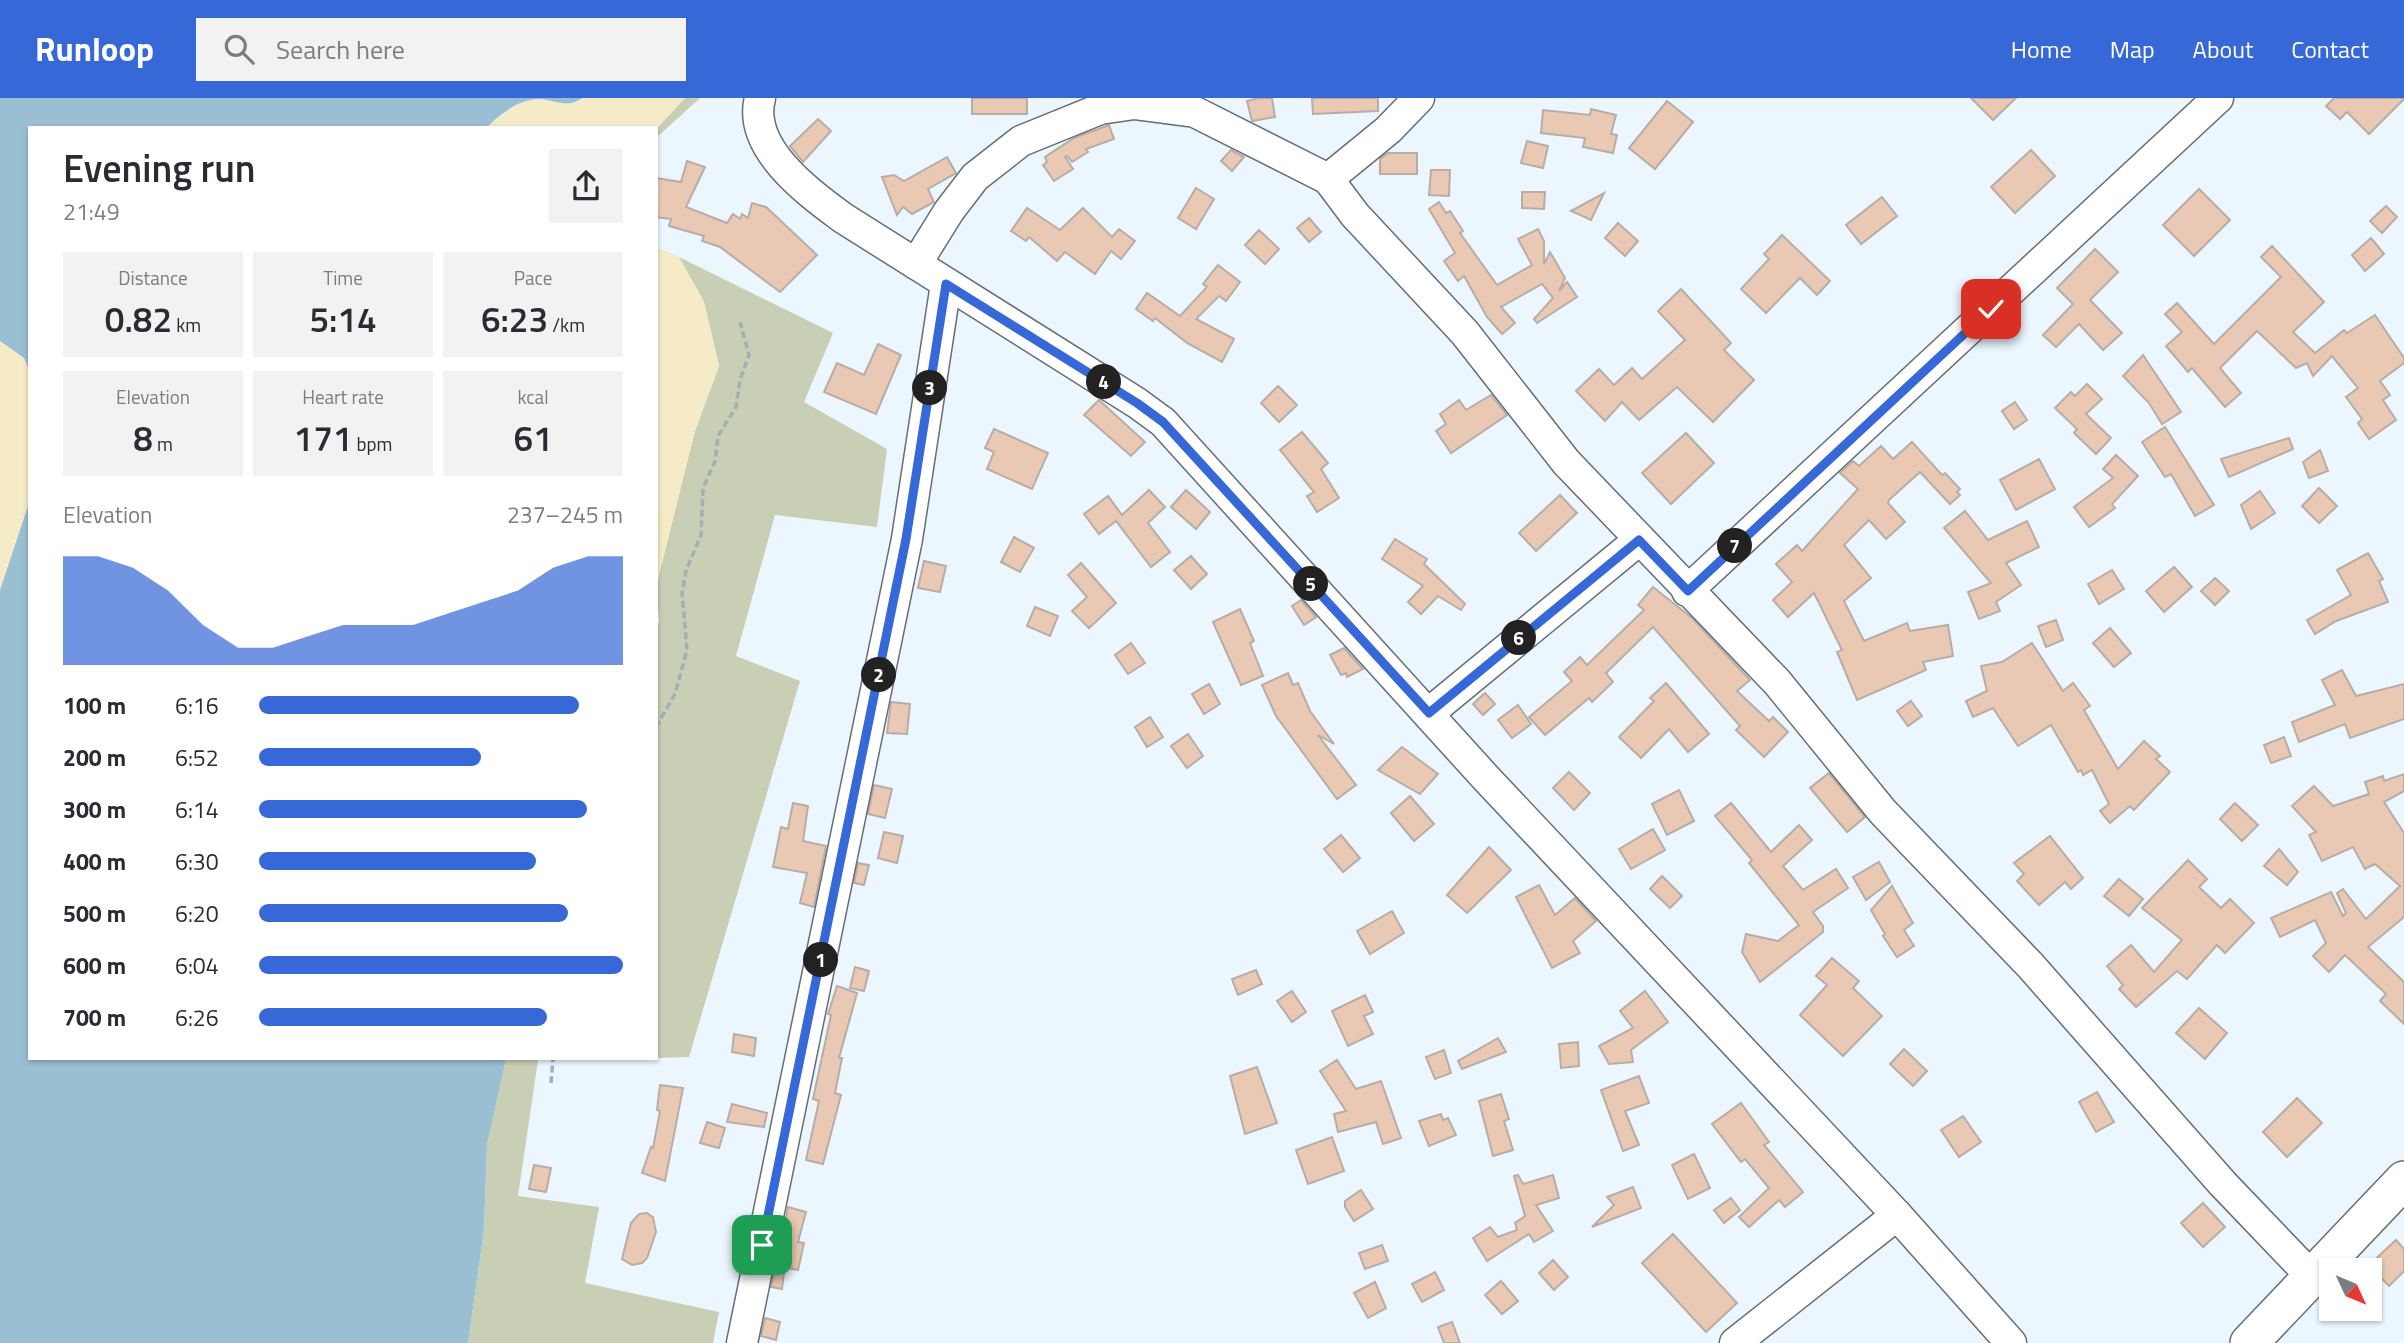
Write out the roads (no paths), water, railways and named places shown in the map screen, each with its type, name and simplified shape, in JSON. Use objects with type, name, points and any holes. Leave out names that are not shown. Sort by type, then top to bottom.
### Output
[{"type":"main road","points":[[2249,1343],[2404,1180]]},
{"type":"street","points":[[760,98],[757,109],[762,134],[779,160],[809,192],[843,218],[1163,422],[1564,863],[1898,1215],[2011,1343]]},
{"type":"street","points":[[1328,179],[1388,130],[1419,98]]},
{"type":"street","points":[[1688,591],[2218,98]]},
{"type":"street","points":[[916,264],[949,211],[975,177],[1021,141],[1100,109],[1134,104],[1195,111],[1328,179],[1354,215],[1465,333],[1566,462],[1777,682],[1883,813],[2030,965],[2223,1184],[2312,1277]]},
{"type":"street","points":[[742,1343],[906,539],[946,284]]},
{"type":"street","points":[[1429,713],[1639,540]]},
{"type":"street","points":[[1735,1343],[1898,1215]]},
{"type":"water","points":[[0,98],[582,98],[571,103],[539,99],[517,104],[488,126],[28,126],[28,367],[24,358],[0,341]]},
{"type":"water","points":[[28,506],[28,1060],[506,1060],[487,1145],[484,1230],[468,1343],[0,1343],[0,590]]}]
